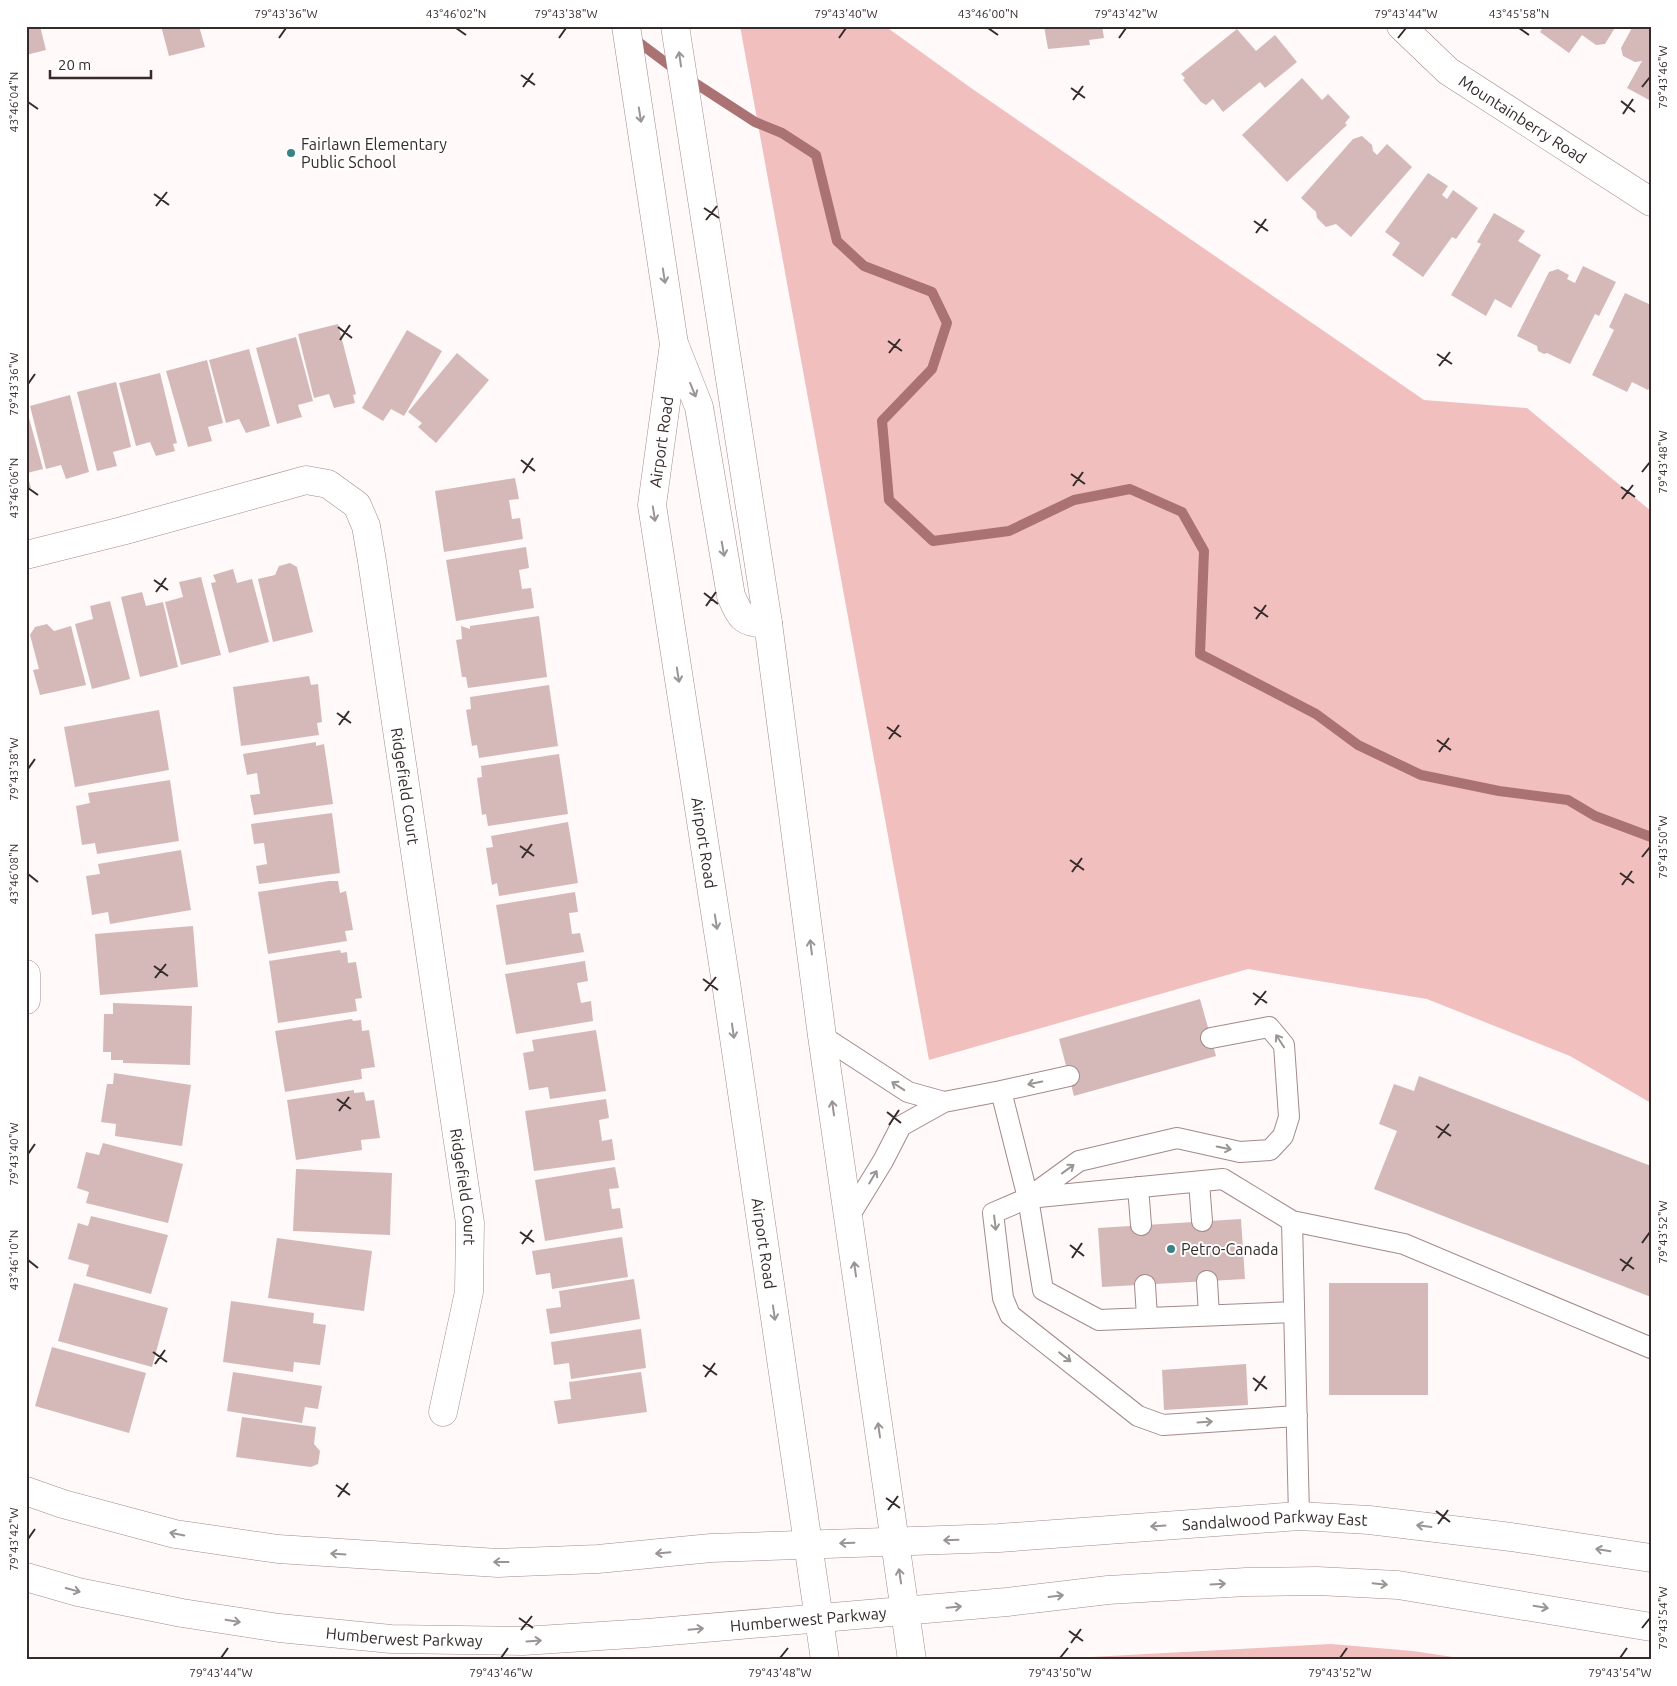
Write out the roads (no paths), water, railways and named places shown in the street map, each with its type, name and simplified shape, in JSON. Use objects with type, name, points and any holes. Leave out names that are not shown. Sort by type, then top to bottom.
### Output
[{"type":"main road","name":"Airport Road","points":[[626,26],[674,344],[652,505],[825,1660]]},
{"type":"main road","points":[[675,26],[768,623],[822,1036],[912,1660]]},
{"type":"main road","name":"Mountainberry Road","points":[[1401,26],[1448,71],[1651,202]]},
{"type":"main road","points":[[674,344],[700,407],[731,596],[740,615],[752,624],[768,623]]},
{"type":"main road","name":"Ridgefield Court","points":[[26,554],[122,532],[306,480],[328,484],[356,505],[362,515],[366,526],[372,561],[470,1223],[469,1292],[442,1412]]},
{"type":"main road","points":[[26,974],[26,1000]]},
{"type":"main road","points":[[26,1491],[63,1504],[176,1534],[278,1549],[409,1559],[498,1563],[533,1562],[598,1559],[711,1548],[895,1542]]},
{"type":"main road","name":"Sandalwood Parkway East","points":[[895,1542],[999,1538],[1299,1516],[1387,1522],[1511,1537],[1651,1558]]},
{"type":"main road","name":"Humberwest Parkway","points":[[26,1577],[78,1592],[182,1612],[279,1628],[391,1639],[523,1642],[905,1611]]},
{"type":"main road","points":[[905,1611],[1118,1590],[1246,1582],[1359,1582],[1468,1595],[1651,1626]]},
{"type":"lane","points":[[1211,1038],[1269,1027],[1284,1045],[1288,1117],[1283,1136],[1270,1150],[1240,1152],[1177,1138],[1079,1161],[1028,1198],[994,1213],[1003,1298],[1010,1315],[1138,1416],[1163,1425],[1297,1416]]},
{"type":"lane","points":[[822,1036],[908,1092],[944,1102]]},
{"type":"lane","points":[[848,1218],[883,1161],[900,1126],[944,1102],[1069,1076]]},
{"type":"lane","points":[[1000,1091],[1028,1198],[1042,1290],[1099,1320],[1294,1312]]},
{"type":"lane","points":[[1028,1198],[1223,1179],[1292,1221],[1404,1244],[1651,1348]]},
{"type":"lane","points":[[1199,1182],[1202,1222]]},
{"type":"lane","points":[[1138,1187],[1141,1225]]},
{"type":"lane","points":[[1292,1221],[1299,1516]]},
{"type":"lane","points":[[1207,1281],[1210,1315]]},
{"type":"lane","points":[[1146,1285],[1147,1317]]},
{"type":"waterway","points":[[633,38],[681,74],[755,122],[782,133],[816,155],[837,241],[864,266],[932,292],[947,323],[932,369],[882,421],[889,500],[933,541],[1009,531],[1074,500],[1130,489],[1182,512],[1204,551],[1200,654],[1316,714],[1358,745],[1421,775],[1499,791],[1568,800],[1595,816],[1651,837]]},
{"type":"place","name":"Fairlawn Elementary Public School","points":[[291,153]]},
{"type":"place","name":"Petro-Canada","points":[[1171,1249]]}]
